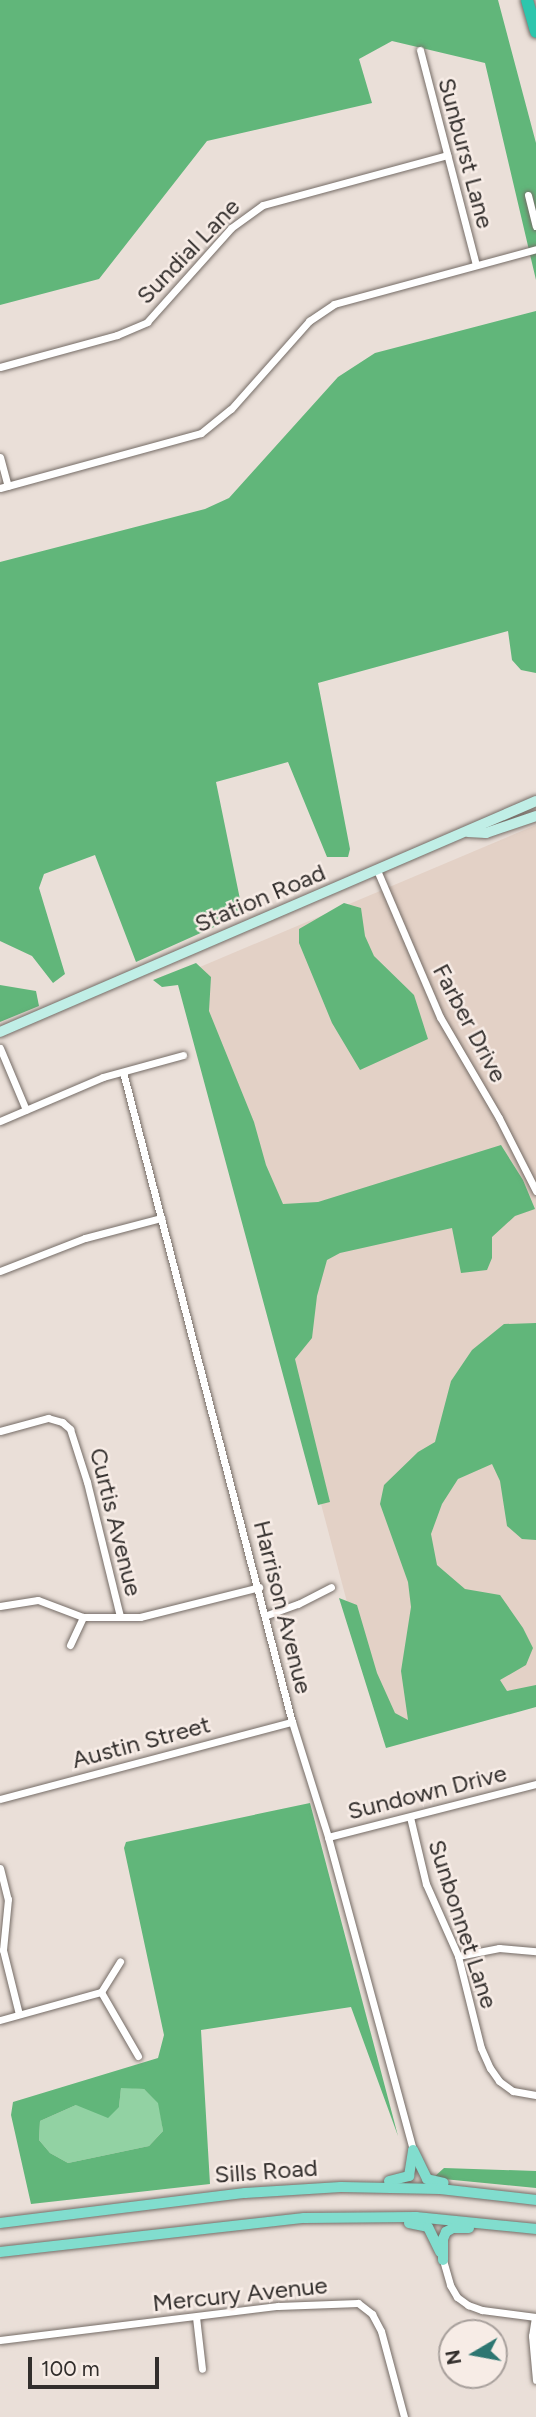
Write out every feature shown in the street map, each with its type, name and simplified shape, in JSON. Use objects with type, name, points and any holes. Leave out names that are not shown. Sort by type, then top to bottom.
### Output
[{"type":"highway","points":[[527,0],[536,32]]},
{"type":"main road","name":"Station Road","points":[[0,1032],[536,801]]},
{"type":"main road","points":[[465,832],[486,833],[536,816]]},
{"type":"main road","points":[[341,2187],[405,2179],[412,2173],[413,2150]]},
{"type":"main road","points":[[413,2150],[429,2181],[506,2189],[536,2199]]},
{"type":"main road","name":"Sills Road","points":[[0,2223],[245,2193],[341,2187],[440,2189],[536,2199]]},
{"type":"main road","points":[[365,2216],[428,2227],[443,2260]]},
{"type":"main road","name":"Sills Road","points":[[0,2252],[224,2225],[365,2216],[453,2220],[536,2232]]},
{"type":"main road","points":[[443,2260],[443,2235],[453,2228],[536,2232]]},
{"type":"street","name":"Sunburst Lane","points":[[420,50],[476,265]]},
{"type":"street","name":"Sundial Lane","points":[[0,367],[117,335],[147,322],[230,228],[263,205],[447,155]]},
{"type":"street","points":[[528,195],[536,226]]},
{"type":"street","points":[[0,457],[4,487],[201,433],[222,418],[302,328],[325,308],[345,300],[536,249]]},
{"type":"street","name":"Farber Drive","points":[[377,870],[440,1017],[500,1119],[536,1191]]},
{"type":"street","points":[[0,1048],[26,1110]]},
{"type":"street","points":[[0,1121],[103,1077],[183,1055]]},
{"type":"street","name":"Harrison Avenue","points":[[122,1072],[267,1615],[292,1721],[328,1837],[413,2150]]},
{"type":"street","points":[[0,1271],[76,1241],[161,1218]]},
{"type":"street","name":"Curtis Avenue","points":[[0,1432],[48,1418],[62,1422],[70,1429],[87,1482],[120,1616]]},
{"type":"street","points":[[0,1605],[38,1600],[83,1616],[139,1617],[259,1587]]},
{"type":"street","points":[[267,1615],[298,1604],[331,1587]]},
{"type":"street","points":[[70,1645],[83,1616]]},
{"type":"street","name":"Austin Street","points":[[0,1799],[292,1721]]},
{"type":"street","name":"Sundown Drive","points":[[328,1837],[536,1784]]},
{"type":"street","name":"Sunbonnet Lane","points":[[410,1817],[426,1884],[458,1956],[481,2048],[490,2068],[499,2081],[513,2091],[536,2095]]},
{"type":"street","points":[[0,1868],[8,1899],[3,1950],[19,2014]]},
{"type":"street","points":[[458,1956],[499,1948],[536,1951]]},
{"type":"street","points":[[0,2020],[100,1992],[120,1961]]},
{"type":"street","points":[[100,1992],[138,2056]]},
{"type":"street","points":[[443,2260],[450,2285],[457,2297],[468,2305],[482,2310],[536,2317],[532,2336],[536,2380]]},
{"type":"street","name":"Mercury Avenue","points":[[0,2340],[278,2306],[358,2303],[372,2314],[382,2332],[404,2417]]},
{"type":"street","points":[[195,2317],[202,2369]]},
{"type":"shaded area","points":[[536,825],[536,1697],[384,1742],[181,975]]},
{"type":"green space","points":[[0,0],[498,0],[536,143],[536,280],[485,63],[392,41],[359,59],[372,103],[207,141],[99,279],[0,305]]},
{"type":"green space","points":[[536,311],[536,673],[521,670],[512,660],[508,631],[318,683],[350,849],[348,857],[327,857],[288,762],[216,782],[243,914],[136,962],[95,855],[44,874],[39,888],[65,974],[53,983],[32,956],[0,941],[0,562],[205,509],[229,498],[338,377],[375,353]]},
{"type":"green space","points":[[344,903],[361,908],[365,936],[374,956],[414,995],[428,1039],[360,1070],[332,1023],[299,943],[299,929]]},
{"type":"green space","points":[[196,963],[211,977],[209,1011],[254,1122],[266,1165],[283,1204],[318,1202],[501,1145],[523,1180],[535,1209],[515,1216],[492,1237],[492,1258],[487,1270],[461,1273],[452,1228],[340,1253],[327,1260],[317,1296],[312,1338],[295,1359],[330,1502],[318,1505],[178,985],[162,987],[153,980]]},
{"type":"green space","points":[[0,985],[36,991],[39,1006],[0,1022]]},
{"type":"green space","points":[[536,1323],[536,1540],[522,1539],[507,1526],[500,1481],[492,1464],[458,1479],[442,1504],[431,1534],[437,1565],[465,1589],[500,1595],[523,1628],[533,1648],[526,1665],[500,1680],[507,1691],[536,1685],[536,1707],[386,1748],[339,1598],[357,1605],[377,1673],[395,1713],[408,1720],[401,1671],[411,1607],[408,1582],[380,1504],[384,1485],[418,1452],[435,1442],[451,1381],[472,1350],[504,1324]]},
{"type":"green space","points":[[310,1803],[398,2136],[351,2007],[201,2030],[210,2184],[31,2204],[11,2115],[13,2102],[158,2058],[164,2035],[124,1848],[126,1842]],"holes":[[[121,2088],[144,2089],[158,2103],[163,2131],[149,2146],[68,2163],[50,2153],[39,2140],[40,2121],[76,2105],[108,2118],[119,2107]]]},
{"type":"green space","points":[[121,2087],[144,2089],[159,2103],[163,2131],[149,2146],[68,2163],[50,2153],[39,2140],[40,2121],[76,2105],[119,2107]]},
{"type":"green space","points":[[444,2168],[536,2171],[536,2188],[433,2178]]}]
